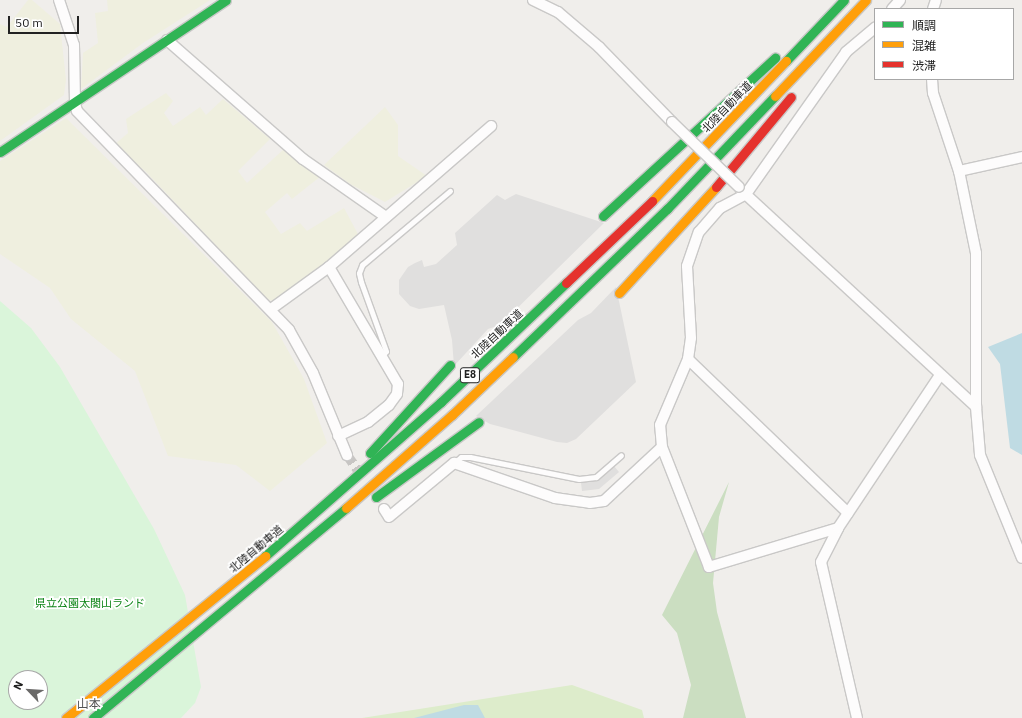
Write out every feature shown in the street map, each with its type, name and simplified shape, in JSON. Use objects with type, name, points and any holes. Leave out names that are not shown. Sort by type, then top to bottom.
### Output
[{"type":"main road","points":[[0,152],[226,0]]},
{"type":"main road","points":[[604,216],[835,0]]},
{"type":"main road","name":"北陸自動車道","points":[[66,718],[233,583],[387,452],[549,301],[668,185],[844,0]]},
{"type":"main road","name":"E8","points":[[93,718],[152,672],[347,509],[457,410],[667,209],[866,0]]},
{"type":"main road","points":[[807,77],[870,0]]},
{"type":"main road","points":[[619,293],[719,184],[798,88]]},
{"type":"main road","points":[[233,583],[344,479],[450,365]]},
{"type":"main road","points":[[152,672],[209,630],[364,506],[479,422]]},
{"type":"street","points":[[59,0],[74,45],[75,103],[77,111],[226,266],[271,309],[289,330],[314,373],[338,436],[347,455]]},
{"type":"street","points":[[533,0],[558,12],[599,47],[672,122],[743,191],[976,407]]},
{"type":"street","points":[[893,8],[900,0]]},
{"type":"street","points":[[838,528],[709,566],[662,446],[660,425],[688,359],[691,338],[687,266],[700,232],[720,208],[743,191],[846,52],[874,29]]},
{"type":"street","points":[[168,40],[303,159],[386,217]]},
{"type":"street","points":[[932,80],[933,93],[959,171],[976,253],[976,407],[980,455],[1022,558]]},
{"type":"street","points":[[271,309],[329,267],[491,126]]},
{"type":"street","points":[[959,171],[1022,156]]},
{"type":"street","points":[[329,267],[398,384],[397,394],[389,405],[368,422],[338,436]]},
{"type":"street","points":[[688,359],[848,513]]},
{"type":"street","points":[[857,718],[820,562],[838,528],[940,375]]},
{"type":"street","points":[[384,509],[389,517],[454,463],[555,498],[590,503],[604,500],[662,446]]},
{"type":"lane","points":[[382,356],[386,351],[361,282],[359,273],[362,265],[450,191]]},
{"type":"lane","points":[[454,463],[461,458],[470,457],[579,479],[596,477],[621,455]]},
{"type":"green space","points":[[28,0],[32,0],[60,24],[66,80],[64,95],[0,141],[0,24],[7,27]]},
{"type":"green space","points":[[107,0],[210,0],[143,43],[81,89],[83,53],[98,43],[95,13],[108,11]]},
{"type":"green space","points":[[166,93],[173,101],[164,113],[173,126],[200,107],[206,115],[223,99],[270,139],[238,171],[247,183],[284,149],[321,176],[292,199],[287,193],[265,212],[281,234],[300,223],[307,231],[344,208],[359,236],[327,264],[275,302],[267,299],[146,172],[114,145],[128,133],[126,119]]},
{"type":"green space","points":[[385,107],[398,125],[398,156],[427,176],[385,202],[350,184],[324,165]]},
{"type":"green space","points":[[66,118],[272,322],[304,379],[327,443],[270,491],[236,465],[168,456],[135,371],[71,319],[50,288],[0,254],[0,161]]},
{"type":"green space","name":"県立公園太閤山ランド","points":[[0,301],[31,328],[60,367],[154,529],[185,595],[201,687],[195,703],[181,718],[0,718]]},
{"type":"green space","points":[[729,482],[719,517],[713,583],[717,612],[746,718],[683,718],[691,685],[677,633],[662,615]]},
{"type":"green space","points":[[572,685],[642,710],[644,718],[362,718]]},
{"type":"shaded area","points":[[516,194],[604,223],[500,325],[488,329],[454,366],[452,340],[444,305],[419,309],[410,306],[399,294],[399,280],[408,267],[415,263],[422,260],[424,267],[436,264],[457,245],[455,233],[497,195],[505,200]]},
{"type":"shaded area","points":[[616,287],[636,382],[576,439],[567,443],[557,442],[490,424],[476,416],[578,320],[591,313]]},
{"type":"shaded area","points":[[614,466],[619,472],[599,489],[582,491],[581,483],[597,480]]},
{"type":"water","points":[[1022,333],[1022,455],[1010,448],[1000,364],[988,347]]},
{"type":"water","points":[[464,705],[478,705],[485,718],[414,718]]},
{"type":"tunnel","points":[[347,455],[363,478]]},
{"type":"traffic: fast","points":[[0,152],[226,0]]},
{"type":"traffic: fast","points":[[786,61],[844,0]]},
{"type":"traffic: fast","points":[[603,216],[775,58]]},
{"type":"traffic: fast","points":[[513,357],[667,209],[775,96]]},
{"type":"traffic: fast","points":[[265,556],[441,402],[566,283]]},
{"type":"traffic: fast","points":[[370,453],[450,365]]},
{"type":"traffic: fast","points":[[376,497],[479,422]]},
{"type":"traffic: fast","points":[[93,718],[346,508]]},
{"type":"traffic: slow","points":[[775,96],[866,0]]},
{"type":"traffic: slow","points":[[652,201],[786,61]]},
{"type":"traffic: slow","points":[[619,293],[716,187]]},
{"type":"traffic: slow","points":[[346,508],[452,415],[513,357]]},
{"type":"traffic: slow","points":[[66,718],[265,556]]},
{"type":"traffic: jam","points":[[716,187],[791,97]]},
{"type":"traffic: jam","points":[[566,283],[652,201]]},
{"type":"district","name":"山本","points":[[89,704]]}]
